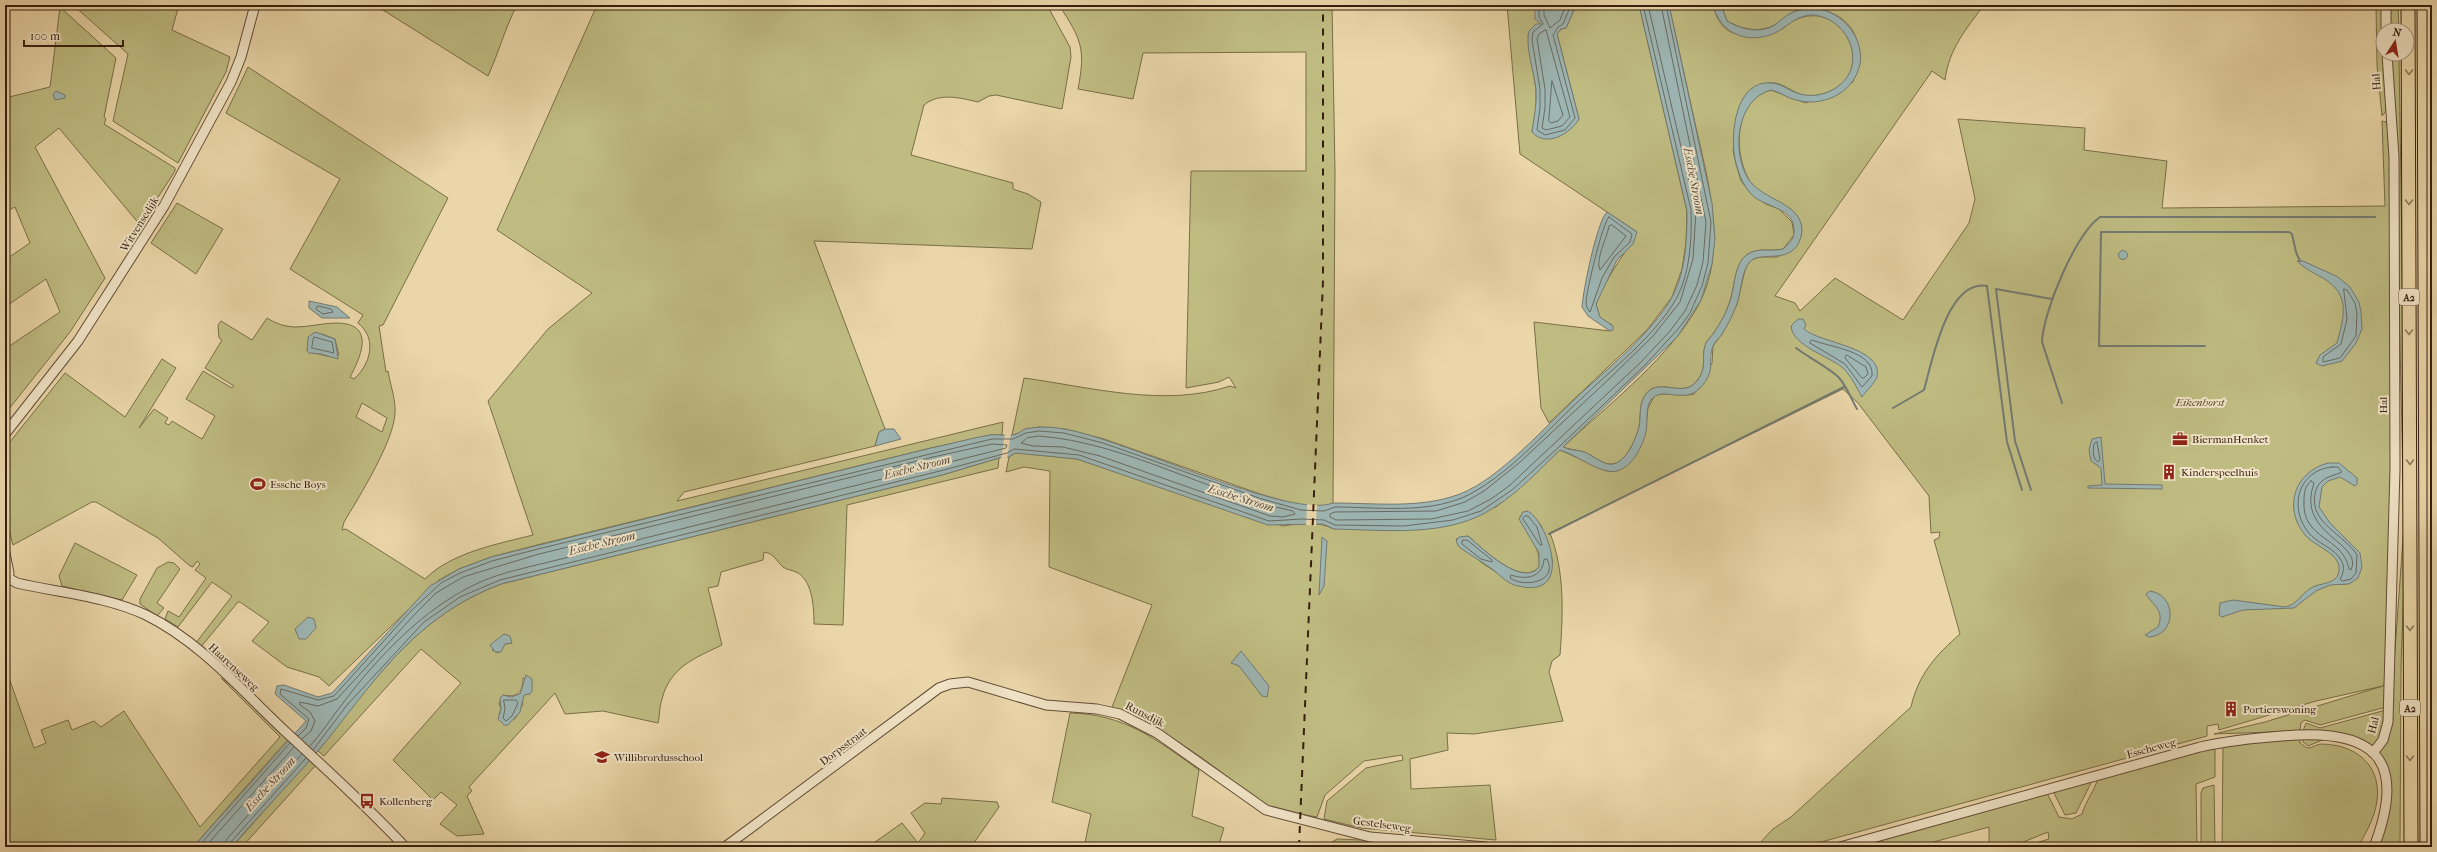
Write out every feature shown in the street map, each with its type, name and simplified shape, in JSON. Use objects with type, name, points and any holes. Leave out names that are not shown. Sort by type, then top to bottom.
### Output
[{"type":"highway","name":"A2","points":[[2408,5],[2410,847]]},
{"type":"highway","name":"A2","points":[[2424,5],[2427,847]]},
{"type":"highway","name":"A2","points":[[2425,466],[2432,525]]},
{"type":"street","name":"Witvensedijk","points":[[5,434],[78,341],[164,206],[231,82],[241,57],[255,5]]},
{"type":"street","points":[[2386,5],[2386,22]]},
{"type":"street","name":"Hal","points":[[2373,753],[2382,740],[2388,722],[2395,504],[2394,157],[2388,62]]},
{"type":"street","points":[[5,553],[9,567],[7,580]]},
{"type":"street","name":"Haarenseweg","points":[[7,580],[119,604],[158,622],[191,644],[317,760],[405,847]]},
{"type":"street","name":"Dorpsstraat","points":[[725,847],[939,688],[958,682],[982,686]]},
{"type":"street","name":"Runsdijk","points":[[982,686],[1034,703],[1066,708],[1101,709],[1131,718],[1164,738],[1266,810],[1276,814]]},
{"type":"street","name":"Esscheweg","points":[[1840,847],[2200,747],[2240,739],[2301,734],[2337,736],[2357,741],[2373,753],[2382,766],[2387,783],[2384,818],[2374,847]]},
{"type":"street","name":"Gestelseweg","points":[[1276,814],[1320,822],[1370,836],[1486,847]]},
{"type":"green space","points":[[73,5],[179,5],[172,30],[230,57],[226,72],[178,163],[113,121],[128,54]]},
{"type":"green space","points":[[375,5],[517,5],[488,76]]},
{"type":"green space","points":[[597,5],[1047,5],[1070,47],[1071,57],[1062,109],[996,95],[989,96],[978,102],[950,97],[937,98],[924,105],[911,155],[1013,183],[1013,189],[1028,194],[1041,202],[1032,249],[814,241],[885,429],[879,432],[875,446],[684,492],[677,501],[1003,422],[1002,435],[991,435],[931,448],[491,557],[459,569],[439,580],[329,686],[319,677],[287,667],[252,641],[269,622],[240,602],[238,602],[200,648],[195,644],[232,596],[212,582],[178,627],[165,619],[168,611],[179,617],[206,578],[195,570],[200,564],[197,561],[193,567],[190,566],[158,538],[96,502],[92,502],[13,545],[5,515],[5,451],[9,443],[65,373],[125,417],[162,359],[176,368],[139,428],[154,409],[168,418],[165,423],[169,425],[172,421],[202,439],[215,416],[186,399],[203,371],[232,388],[234,386],[205,368],[222,340],[219,338],[218,325],[221,321],[252,340],[267,318],[273,322],[292,327],[331,323],[348,324],[356,328],[361,334],[362,342],[358,359],[350,377],[354,379],[360,373],[368,359],[370,344],[364,329],[358,323],[363,315],[290,269],[340,179],[226,113],[248,67],[448,198],[383,325],[379,326],[386,372],[388,371],[395,403],[393,425],[389,438],[375,469],[344,522],[342,530],[346,529],[425,579],[448,562],[476,550],[533,535],[488,401],[548,329],[592,293],[497,230]],"holes":[[[322,334],[335,339],[339,355],[326,356],[307,351],[309,341]],[[362,403],[387,418],[382,432],[356,417]]]},
{"type":"green space","points":[[1059,5],[1332,5],[1335,172],[1333,503],[1324,507],[1302,506],[1263,495],[1104,439],[1065,429],[1039,427],[1012,435],[1024,378],[1127,394],[1154,396],[1205,392],[1230,386],[1236,388],[1229,377],[1219,382],[1186,388],[1191,171],[1306,171],[1306,52],[1143,53],[1133,99],[1078,89],[1082,63],[1080,44]]},
{"type":"green space","points":[[1507,5],[1535,5],[1541,25],[1534,26],[1528,35],[1536,90],[1536,108],[1532,132],[1548,136],[1558,136],[1568,130],[1579,119],[1557,34],[1561,29],[1566,28],[1576,5],[1639,5],[1687,211],[1686,243],[1682,269],[1672,297],[1647,330],[1549,423],[1541,408],[1534,322],[1610,331],[1612,325],[1600,318],[1596,304],[1610,276],[1637,232],[1520,154]]},
{"type":"green space","points":[[1669,5],[1713,5],[1717,18],[1722,25],[1733,33],[1773,31],[1782,29],[1797,19],[1804,17],[1824,17],[1836,23],[1846,35],[1850,42],[1853,62],[1850,73],[1841,85],[1831,91],[1819,95],[1806,96],[1780,84],[1770,83],[1759,87],[1744,98],[1733,150],[1741,181],[1752,195],[1766,204],[1779,209],[1792,222],[1794,235],[1783,249],[1756,251],[1743,258],[1737,269],[1732,295],[1726,313],[1704,348],[1703,368],[1699,378],[1689,387],[1662,387],[1649,391],[1642,400],[1639,427],[1629,451],[1620,461],[1614,464],[1608,464],[1584,452],[1563,447],[1632,385],[1665,351],[1692,316],[1704,293],[1711,270],[1714,246],[1710,196],[1706,171]]},
{"type":"green space","name":"Eikenhorst","points":[[1721,5],[1984,5],[1954,49],[1945,80],[1932,71],[1775,296],[1795,303],[1800,311],[1835,278],[1903,320],[1969,223],[1975,199],[1958,119],[2085,128],[2084,150],[2167,161],[2162,208],[2385,206],[2382,121],[2386,122],[2390,136],[2392,472],[2386,681],[2384,682],[2384,686],[2386,686],[2386,707],[2320,725],[2305,720],[2301,723],[2300,731],[2214,734],[2265,722],[2383,686],[2316,701],[2219,730],[2218,724],[2207,726],[2207,736],[1803,847],[1756,847],[1773,829],[1791,817],[1911,707],[1918,685],[1929,666],[1960,634],[1934,540],[1939,538],[1940,532],[1931,533],[1929,496],[1858,403],[1843,389],[1550,533],[1555,548],[1561,578],[1562,624],[1560,655],[1552,661],[1549,672],[1563,721],[1474,734],[1447,733],[1448,750],[1410,759],[1411,789],[1490,785],[1496,840],[1361,828],[1324,819],[1327,801],[1366,768],[1403,760],[1402,755],[1364,761],[1325,795],[1317,817],[1270,809],[1214,767],[1155,727],[1112,707],[1152,605],[1049,567],[1050,471],[1024,467],[1006,472],[1009,457],[1015,453],[1022,453],[1077,459],[1283,526],[1309,523],[1328,526],[1334,529],[1496,507],[1560,450],[1607,471],[1618,470],[1645,433],[1648,408],[1655,395],[1694,394],[1712,363],[1713,346],[1722,334],[1737,304],[1746,266],[1751,260],[1759,257],[1778,257],[1801,237],[1800,225],[1796,216],[1789,209],[1762,193],[1754,186],[1748,178],[1743,166],[1739,140],[1740,126],[1750,103],[1759,95],[1771,90],[1806,103],[1853,82],[1858,56],[1857,42],[1850,26],[1836,15],[1820,10],[1803,9],[1790,14],[1773,26],[1760,29],[1740,27],[1727,21]],"holes":[[[1527,511],[1541,525],[1553,563],[1518,586],[1482,563],[1456,539],[1468,536],[1502,564],[1523,573],[1532,572],[1539,567],[1538,553],[1520,516]]]},
{"type":"green space","points":[[2376,5],[2383,5],[2383,22],[2376,22]]},
{"type":"green space","points":[[2389,5],[2398,5],[2399,22],[2389,22]]},
{"type":"green space","points":[[60,7],[116,58],[104,117],[106,119],[104,124],[175,168],[175,171],[140,225],[59,128],[35,147],[105,278],[70,332],[5,414],[5,349],[60,312],[46,279],[5,307],[5,260],[30,243],[15,207],[5,212],[5,98],[50,87]]},
{"type":"green space","points":[[2377,62],[2384,62],[2388,108],[2382,116]]},
{"type":"green space","points":[[2390,62],[2399,62],[2406,525],[2401,666],[2400,847],[2376,847],[2388,798],[2388,774],[2385,763],[2378,752],[2391,706],[2404,525],[2397,210]]},
{"type":"green space","points":[[177,203],[223,229],[196,274],[151,243]]},
{"type":"green space","points":[[999,458],[998,468],[847,505],[843,625],[814,624],[812,596],[803,577],[794,571],[785,568],[773,556],[764,552],[763,560],[721,572],[718,586],[708,588],[722,645],[693,659],[677,671],[666,688],[661,702],[658,723],[603,711],[565,714],[555,693],[469,787],[472,791],[467,796],[484,834],[457,836],[440,824],[457,805],[441,792],[433,800],[393,760],[461,683],[421,649],[324,756],[318,751],[351,707],[401,651],[436,620],[477,594],[501,584],[942,475]],"holes":[[[504,634],[512,643],[505,644],[498,653],[492,650]],[[523,678],[532,682],[530,694],[524,694],[521,699],[523,704],[515,719],[499,715],[501,709],[499,703],[503,695],[512,696],[519,693],[522,687]]]},
{"type":"green space","points":[[75,543],[137,575],[122,600],[62,586],[59,576]]},
{"type":"green space","points":[[168,562],[174,563],[180,569],[157,603],[164,608],[157,616],[140,604],[140,599],[157,568]]},
{"type":"green space","points":[[9,678],[34,748],[46,743],[41,730],[68,720],[72,730],[94,721],[101,727],[124,711],[200,827],[280,737],[221,678],[236,689],[289,738],[193,847],[138,847],[124,842],[114,847],[5,847],[5,679]]},
{"type":"green space","points":[[2386,710],[2381,737],[2373,746],[2356,737],[2339,733],[2303,731],[2306,723],[2320,728]]},
{"type":"green space","points":[[1070,713],[1089,714],[1107,718],[1139,730],[1199,770],[1192,816],[1224,828],[1218,847],[1084,847],[1091,814],[1052,802]]},
{"type":"green space","points":[[2300,737],[2300,743],[2307,748],[2322,744],[2337,746],[2349,750],[2360,756],[2368,764],[2374,774],[2377,786],[2377,799],[2374,814],[2358,847],[2222,847],[2223,747]]},
{"type":"green space","points":[[2303,737],[2325,739],[2308,746],[2303,742]]},
{"type":"green space","points":[[2215,747],[2215,777],[2196,784],[2197,847],[2022,847],[2049,839],[2048,832],[2011,847],[1989,847],[1989,827],[1915,847],[1855,847],[2047,793],[2059,817],[2072,819],[2082,814],[2098,778]]},
{"type":"green space","points":[[310,759],[316,765],[242,847],[232,847]]},
{"type":"green space","points":[[2092,781],[2076,813],[2065,815],[2053,791]]},
{"type":"green space","points":[[2214,785],[2215,847],[2201,847],[2201,793],[2203,788]]},
{"type":"green space","points":[[942,798],[997,802],[999,807],[971,847],[868,847],[902,823],[918,843],[925,833],[911,813],[925,803],[941,804]]},
{"type":"green space","points":[[1337,839],[1409,842],[1409,847],[1324,847]]},
{"type":"water","points":[[1535,5],[1576,5],[1566,28],[1561,29],[1557,34],[1579,119],[1570,130],[1551,139],[1538,137],[1532,132],[1536,105],[1536,89],[1528,38],[1529,31],[1536,24],[1541,24],[1535,19]]},
{"type":"water","name":"Essche Stroom","points":[[1639,5],[1669,5],[1712,203],[1715,239],[1712,264],[1701,300],[1677,337],[1563,447],[1584,452],[1608,464],[1614,464],[1620,461],[1629,451],[1639,427],[1642,400],[1649,391],[1662,387],[1689,387],[1699,378],[1703,368],[1704,348],[1724,316],[1732,295],[1737,269],[1743,258],[1756,251],[1783,249],[1793,237],[1793,224],[1790,217],[1778,209],[1757,199],[1751,194],[1745,186],[1739,173],[1735,159],[1733,136],[1738,110],[1743,99],[1750,90],[1760,84],[1772,83],[1802,95],[1823,94],[1833,90],[1847,78],[1852,67],[1853,55],[1850,44],[1844,33],[1836,24],[1825,18],[1812,15],[1802,17],[1775,33],[1755,38],[1745,37],[1729,30],[1722,23],[1713,5],[1721,5],[1727,21],[1743,28],[1754,30],[1771,27],[1795,11],[1804,9],[1813,8],[1831,13],[1846,23],[1852,31],[1857,39],[1861,59],[1855,77],[1842,92],[1834,97],[1815,102],[1806,102],[1793,99],[1771,90],[1759,95],[1750,104],[1740,129],[1740,156],[1743,169],[1749,180],[1763,193],[1788,207],[1795,213],[1800,220],[1802,229],[1800,240],[1791,252],[1784,255],[1756,258],[1747,266],[1743,275],[1735,308],[1724,331],[1713,346],[1711,352],[1710,371],[1705,382],[1694,393],[1687,395],[1661,394],[1651,400],[1647,411],[1646,432],[1644,439],[1633,460],[1628,465],[1615,471],[1607,471],[1560,450],[1512,495],[1477,517],[1458,524],[1438,528],[1396,531],[1334,529],[1323,524],[1268,525],[1077,459],[1015,453],[1009,457],[999,458],[942,475],[501,584],[472,597],[447,612],[424,629],[403,648],[365,691],[317,753],[232,847],[193,847],[306,721],[275,694],[277,686],[284,685],[318,697],[332,693],[430,586],[459,569],[491,557],[931,448],[990,435],[1014,435],[1025,429],[1035,427],[1059,428],[1091,436],[1126,447],[1245,490],[1281,500],[1311,505],[1333,503],[1397,504],[1429,502],[1445,499],[1475,487],[1506,465],[1615,363],[1653,324],[1664,310],[1677,287],[1685,255],[1687,211]]},
{"type":"water","points":[[56,91],[65,95],[65,98],[55,100],[53,94]]},
{"type":"water","points":[[1607,212],[1637,232],[1633,244],[1617,260],[1596,304],[1600,317],[1613,326],[1613,330],[1610,331],[1588,316],[1582,307],[1595,242],[1603,218]]},
{"type":"water","points":[[2123,250],[2128,255],[2123,260],[2118,255]]},
{"type":"water","points":[[2297,261],[2303,261],[2338,277],[2350,287],[2359,302],[2362,329],[2356,343],[2342,361],[2322,366],[2316,363],[2320,355],[2337,343],[2342,324],[2342,299],[2332,285],[2323,278],[2306,269]]},
{"type":"water","points":[[309,301],[337,307],[350,318],[322,318],[309,308]]},
{"type":"water","points":[[1798,319],[1803,319],[1806,325],[1804,329],[1812,334],[1861,352],[1871,359],[1876,367],[1877,377],[1862,397],[1851,378],[1843,368],[1805,345],[1793,333],[1791,326]]},
{"type":"water","points":[[315,332],[335,339],[338,359],[321,354],[309,353],[307,351],[308,337]]},
{"type":"water","points":[[885,429],[894,429],[901,439],[875,446],[879,432]]},
{"type":"water","points":[[2101,437],[2105,484],[2162,485],[2162,489],[2088,488],[2088,486],[2102,485],[2101,468],[2091,461],[2089,450],[2092,439]]},
{"type":"water","points":[[2328,463],[2339,463],[2357,478],[2357,484],[2355,486],[2340,477],[2328,481],[2322,487],[2319,507],[2330,523],[2360,553],[2362,567],[2358,578],[2349,584],[2330,585],[2316,591],[2294,608],[2243,610],[2222,617],[2219,615],[2220,603],[2233,600],[2285,607],[2289,606],[2296,602],[2311,588],[2336,578],[2339,569],[2338,563],[2331,554],[2305,535],[2298,525],[2294,503],[2296,492],[2300,483],[2307,474]]},
{"type":"water","points":[[1527,511],[1542,527],[1552,556],[1552,570],[1547,581],[1536,587],[1518,586],[1510,583],[1459,547],[1456,541],[1459,537],[1468,536],[1502,564],[1523,573],[1532,572],[1539,567],[1539,553],[1519,519],[1523,512]]},
{"type":"water","points":[[1322,537],[1327,541],[1324,586],[1319,595]]},
{"type":"water","points":[[2150,591],[2159,594],[2165,600],[2169,607],[2170,615],[2169,623],[2165,630],[2158,635],[2149,637],[2145,635],[2158,627],[2160,621],[2159,612],[2146,594]]},
{"type":"water","points":[[308,617],[314,619],[316,628],[306,639],[299,639],[295,629]]},
{"type":"water","points":[[504,634],[510,636],[512,643],[505,644],[501,652],[495,652],[490,645]]},
{"type":"water","points":[[1241,651],[1269,686],[1267,697],[1262,696],[1239,666],[1231,663]]},
{"type":"water","points":[[526,675],[532,679],[532,691],[530,694],[524,695],[520,712],[508,725],[504,725],[498,719],[501,709],[500,698],[503,695],[511,697],[520,694]]},
{"type":"water","points":[[124,842],[132,843],[138,847],[114,847]]},
{"type":"pier","points":[[1005,433],[1011,433],[1007,459],[1001,459]]},
{"type":"pier","points":[[1307,504],[1317,505],[1316,526],[1306,525]]},
{"type":"waterway","points":[[2062,403],[2042,342],[2044,329],[2048,312],[2062,275],[2090,226],[2100,217],[2375,217]]},
{"type":"waterway","points":[[2205,346],[2099,346],[2101,232],[2289,232],[2292,234],[2296,252],[2300,261]]},
{"type":"waterway","points":[[1893,408],[1924,390],[1937,343],[1944,325],[1952,308],[1961,295],[1973,287],[1987,286],[2007,442],[2022,490]]},
{"type":"waterway","points":[[2031,490],[2015,441],[1996,289],[2052,299]]},
{"type":"waterway","points":[[1796,348],[1837,376],[1844,385],[1857,409]]},
{"type":"waterway","points":[[1549,534],[1844,387]]},
{"type":"railway","points":[[1299,847],[1323,281],[1323,5]]},
{"type":"place","name":"BiermanHenket","points":[[2180,439]]},
{"type":"place","name":"Kinderspeelhuis","points":[[2169,472]]},
{"type":"place","name":"Essche Boys","points":[[258,484]]},
{"type":"place","name":"Portierswoning","points":[[2231,709]]},
{"type":"place","name":"Willibrordusschool","points":[[602,757]]},
{"type":"place","name":"Kollenberg","points":[[367,801]]}]
